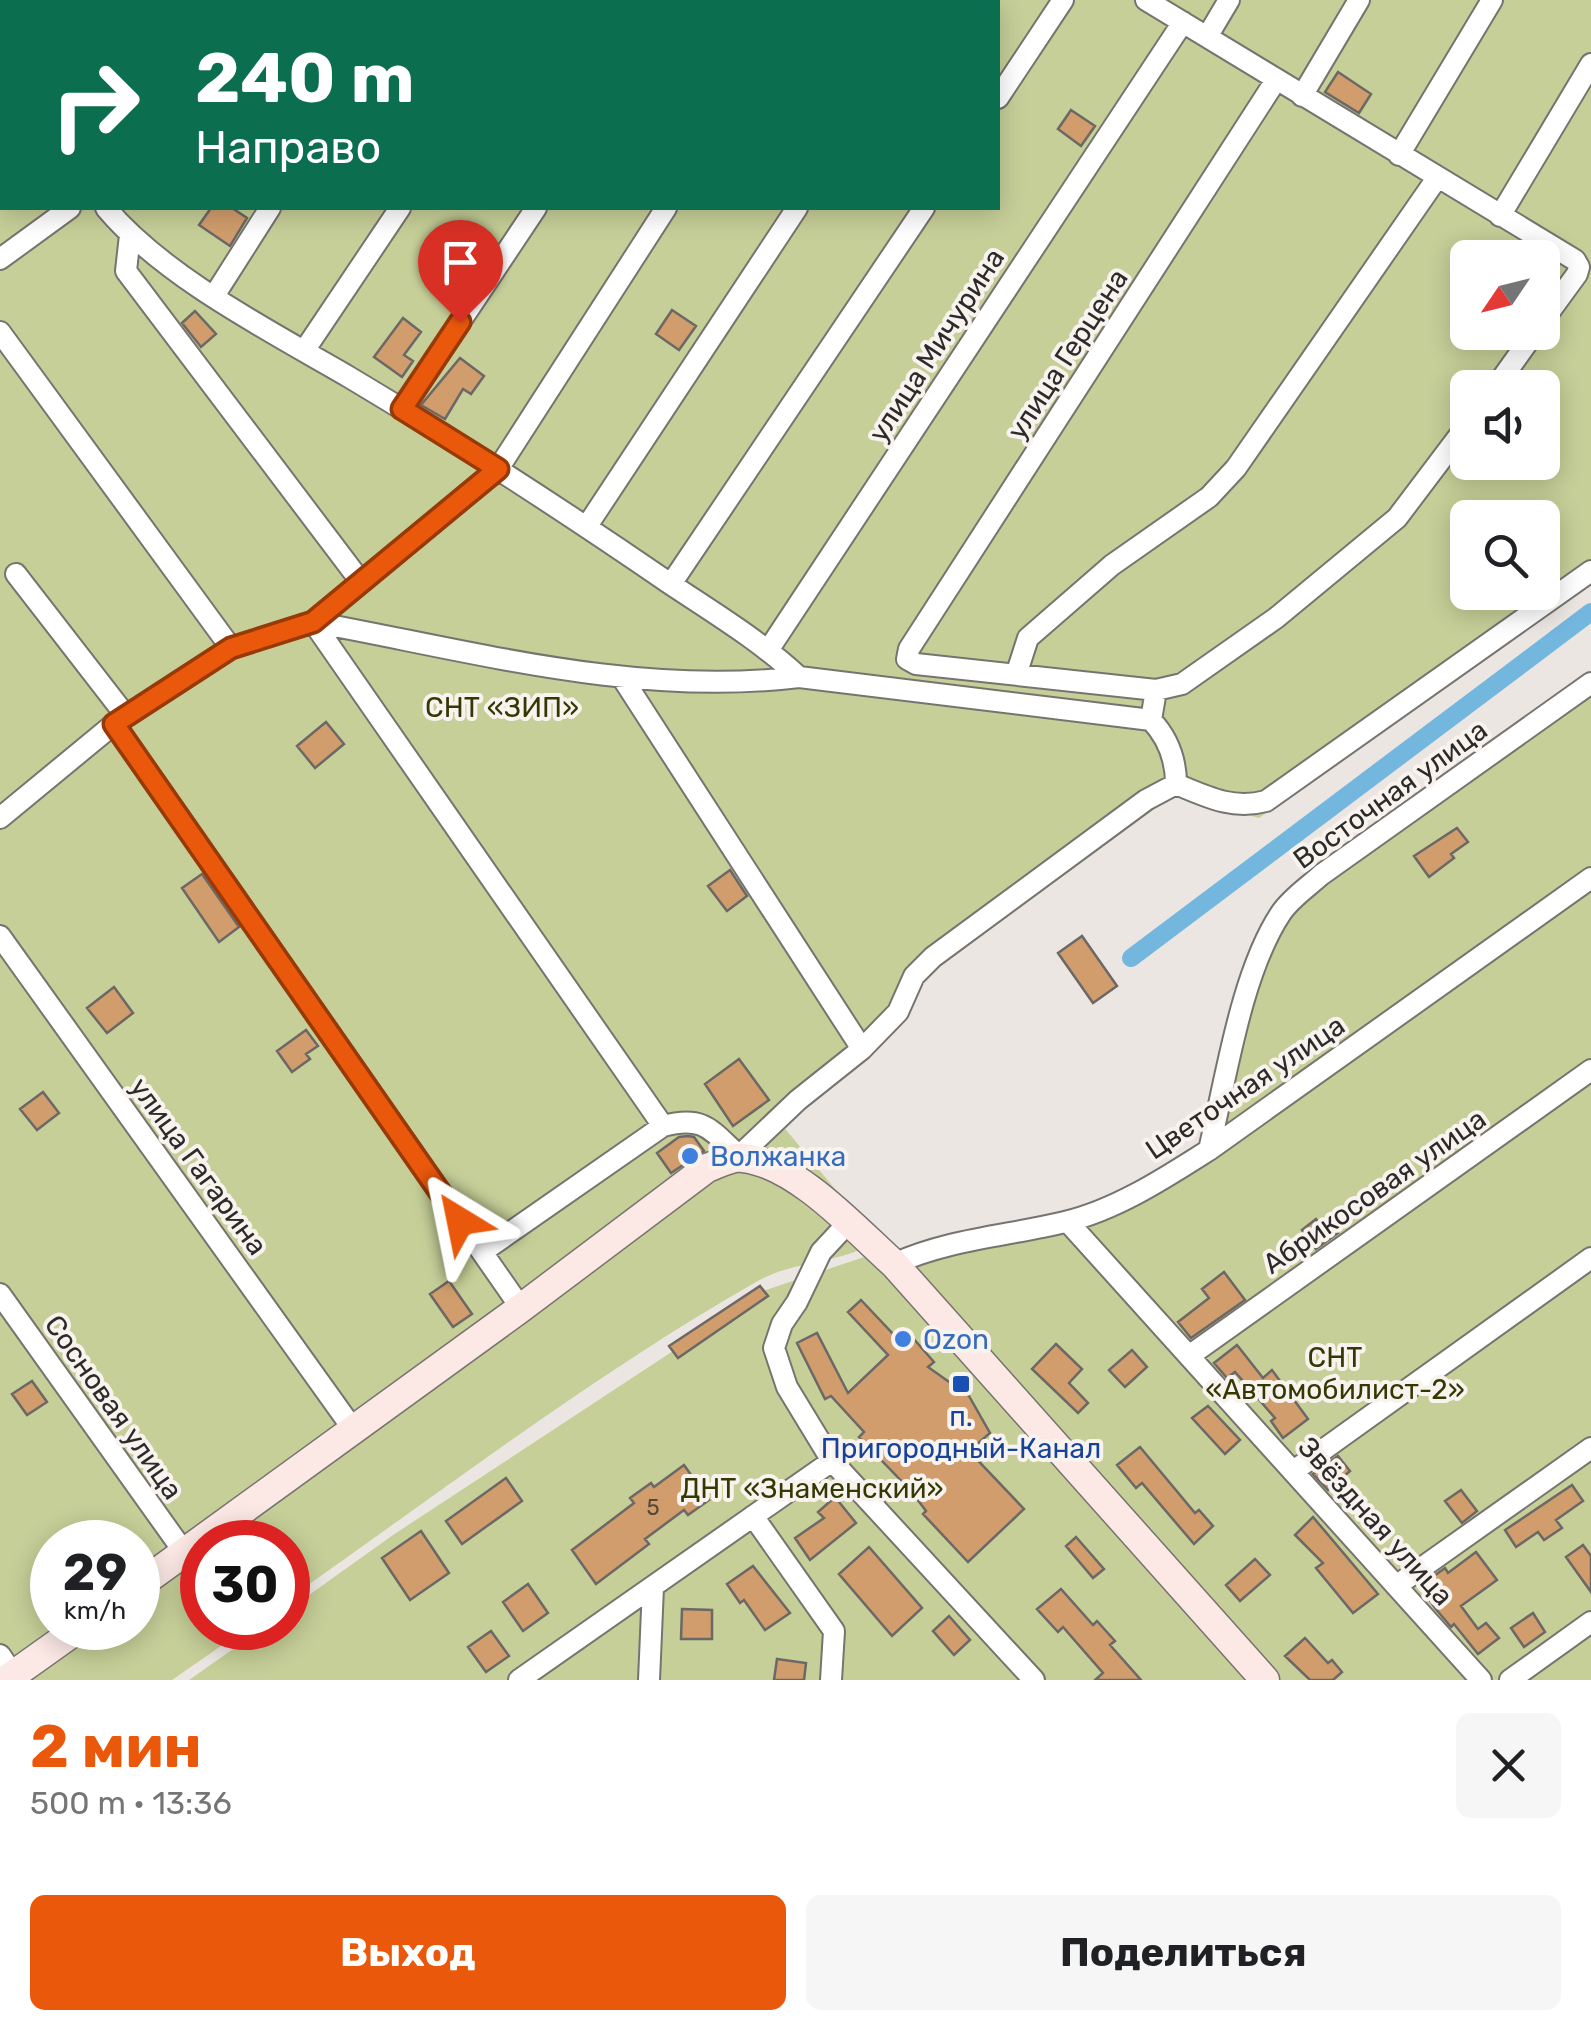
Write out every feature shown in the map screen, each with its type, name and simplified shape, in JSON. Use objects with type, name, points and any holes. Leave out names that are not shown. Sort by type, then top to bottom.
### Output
[{"type":"street","points":[[1000,95],[1063,0]]},
{"type":"street","points":[[1146,0],[1541,240]]},
{"type":"street","points":[[1207,37],[1228,0]]},
{"type":"street","points":[[1302,96],[1359,0]]},
{"type":"street","points":[[1399,155],[1492,0]]},
{"type":"street","name":"улица Мичурина","points":[[768,649],[1183,22]]},
{"type":"street","points":[[1500,216],[1591,64]]},
{"type":"street","name":"улица Герцена","points":[[1017,672],[916,664],[907,659],[909,648],[1276,80]]},
{"type":"street","points":[[1437,178],[1236,468],[1209,496],[1112,565],[1028,638],[1017,672],[1156,690],[1182,684],[1276,618],[1398,518],[1450,448]]},
{"type":"street","points":[[0,259],[67,210]]},
{"type":"street","points":[[108,210],[130,236],[214,296],[587,526],[768,649],[799,677]]},
{"type":"street","points":[[214,296],[269,210]]},
{"type":"street","points":[[304,350],[399,210]]},
{"type":"street","points":[[402,409],[535,210]]},
{"type":"street","points":[[0,818],[120,720],[231,648],[313,622],[498,469],[665,210]]},
{"type":"street","points":[[587,526],[796,210]]},
{"type":"street","points":[[671,584],[923,210]]},
{"type":"street","points":[[130,236],[126,271],[361,582]]},
{"type":"street","points":[[1560,251],[1575,260],[1579,268],[1560,297]]},
{"type":"street","points":[[0,332],[231,648]]},
{"type":"street","points":[[228,1520],[707,1168],[739,1156],[798,1100],[862,1049],[898,1012],[914,976],[932,957],[1146,800],[1176,784],[1226,803],[1247,806],[1266,801],[1591,571]]},
{"type":"street","points":[[16,574],[521,1308]]},
{"type":"street","points":[[313,622],[624,678],[748,683],[799,677],[1151,720],[1164,734],[1176,766],[1176,784]]},
{"type":"street","points":[[313,622],[663,1126]]},
{"type":"street","points":[[624,678],[862,1049]]},
{"type":"street","name":"Восточная улица","points":[[1208,1150],[1248,990],[1264,941],[1284,909],[1321,875],[1591,683]]},
{"type":"street","points":[[1151,720],[1156,690]]},
{"type":"street","name":"Цветочная улица","points":[[894,1264],[928,1249],[1068,1222],[1154,1183],[1208,1150],[1591,878]]},
{"type":"street","name":"улица Гагарина","points":[[0,936],[353,1429]]},
{"type":"street","name":"Абрикосовая улица","points":[[1189,1356],[1591,1070]]},
{"type":"street","points":[[482,1252],[663,1126],[684,1121],[704,1124],[739,1156],[776,1166],[894,1264],[1265,1680]]},
{"type":"street","name":"Звёздная улица","points":[[1068,1222],[1481,1680]]},
{"type":"street","points":[[848,1223],[821,1252],[798,1302],[782,1324],[774,1348],[788,1387],[832,1462],[1023,1676]]},
{"type":"street","points":[[1295,1470],[1591,1258]]},
{"type":"street","name":"Сосновая улица","points":[[0,1294],[180,1546]]},
{"type":"street","points":[[1396,1586],[1591,1448]]},
{"type":"street","points":[[519,1680],[832,1462]]},
{"type":"street","points":[[753,1516],[834,1631],[832,1680]]},
{"type":"street","points":[[648,1680],[653,1586]]},
{"type":"street","points":[[1510,1680],[1591,1622]]},
{"type":"street","points":[[6,1670],[41,1650]]},
{"type":"green space","name":"СНТ «ЗИП»","points":[[1000,0],[1591,0],[1591,581],[1560,603],[1560,500],[1450,500],[1450,610],[1550,610],[1259,818],[1175,794],[924,978],[894,1032],[782,1125],[878,1241],[849,1254],[770,1275],[695,1318],[518,1435],[310,1583],[310,1520],[180,1520],[180,1650],[215,1650],[172,1680],[0,1680],[0,210],[1000,210]]},
{"type":"green space","name":"СНТ «Автомобилист-2»","points":[[1591,683],[1591,1680],[1265,1680],[894,1264],[1068,1222],[1208,1150],[1248,990],[1284,909]]},
{"type":"green space","name":"ДНТ «Знаменский»","points":[[867,1256],[1245,1680],[189,1680],[232,1650],[310,1650],[310,1594],[393,1535],[766,1290]]},
{"type":"building","points":[[1338,72],[1371,94],[1359,113],[1325,92]]},
{"type":"building","points":[[1071,110],[1095,126],[1081,146],[1058,129]]},
{"type":"building","points":[[210,210],[235,210],[247,218],[230,246],[199,225]]},
{"type":"building","points":[[672,310],[696,326],[679,350],[656,334]]},
{"type":"building","points":[[195,311],[216,334],[201,347],[182,323]]},
{"type":"building","points":[[403,318],[421,332],[404,355],[413,361],[402,377],[374,357]]},
{"type":"building","points":[[460,358],[484,376],[471,394],[463,389],[445,419],[421,405]]},
{"type":"building","points":[[326,722],[344,744],[315,768],[297,746]]},
{"type":"building","points":[[1457,828],[1468,842],[1429,877],[1414,856]]},
{"type":"building","points":[[730,870],[747,896],[727,911],[708,886]]},
{"type":"building","points":[[202,874],[239,927],[219,942],[182,888]]},
{"type":"building","points":[[1082,936],[1117,986],[1093,1003],[1058,953]]},
{"type":"building","points":[[114,987],[133,1013],[107,1033],[87,1008]]},
{"type":"building","points":[[306,1030],[318,1046],[306,1054],[310,1059],[292,1072],[277,1051]]},
{"type":"building","points":[[739,1059],[769,1100],[733,1126],[705,1084]]},
{"type":"building","points":[[43,1092],[59,1113],[37,1130],[20,1109]]},
{"type":"building","points":[[679,1137],[694,1137],[704,1151],[671,1173],[657,1153]]},
{"type":"building","points":[[1316,1219],[1321,1225],[1328,1219],[1338,1233],[1316,1249],[1302,1230]]},
{"type":"building","points":[[1224,1272],[1245,1300],[1191,1338],[1178,1322],[1209,1298],[1202,1289]]},
{"type":"building","points":[[449,1281],[472,1314],[453,1327],[430,1294]]},
{"type":"building","points":[[760,1286],[768,1296],[678,1358],[669,1346]]},
{"type":"building","points":[[861,1300],[896,1337],[905,1329],[934,1362],[928,1367],[969,1396],[990,1433],[969,1451],[1024,1509],[968,1562],[923,1514],[926,1511],[911,1491],[859,1437],[864,1432],[831,1396],[825,1399],[797,1343],[817,1333],[848,1393],[888,1355],[848,1312]]},
{"type":"building","points":[[1056,1344],[1082,1369],[1069,1383],[1088,1403],[1078,1413],[1032,1369]]},
{"type":"building","points":[[1237,1345],[1263,1378],[1272,1370],[1308,1419],[1283,1438],[1271,1421],[1275,1418],[1235,1372],[1227,1378],[1214,1363]]},
{"type":"building","points":[[1132,1350],[1147,1367],[1125,1387],[1109,1370]]},
{"type":"building","points":[[32,1381],[47,1402],[27,1415],[12,1394]]},
{"type":"building","points":[[1208,1406],[1240,1440],[1225,1454],[1192,1418]]},
{"type":"building","points":[[1140,1447],[1195,1513],[1199,1510],[1213,1526],[1194,1544],[1142,1483],[1136,1488],[1117,1465]]},
{"type":"building","points":[[1338,1456],[1350,1471],[1328,1490],[1313,1474]]},
{"type":"building","points":[[684,1465],[709,1500],[688,1515],[684,1510],[645,1539],[649,1544],[596,1584],[572,1550],[634,1503],[630,1498],[651,1483],[654,1487]]},
{"type":"building","points":[[506,1478],[522,1501],[462,1544],[446,1521]]},
{"type":"building","points":[[1572,1485],[1583,1501],[1556,1520],[1562,1528],[1544,1540],[1538,1532],[1516,1547],[1505,1530]]},
{"type":"building","points":[[1461,1490],[1477,1511],[1462,1523],[1445,1501]]},
{"type":"building","points":[[835,1497],[856,1523],[810,1560],[795,1538],[824,1518],[818,1512]]},
{"type":"building","points":[[1313,1517],[1378,1594],[1353,1613],[1316,1568],[1323,1563],[1295,1535]]},
{"type":"building","points":[[421,1531],[449,1573],[410,1600],[382,1558]]},
{"type":"building","points":[[1076,1537],[1104,1569],[1093,1578],[1066,1546]]},
{"type":"building","points":[[1583,1545],[1591,1556],[1591,1592],[1566,1557]]},
{"type":"building","points":[[869,1547],[922,1608],[892,1636],[839,1574]]},
{"type":"building","points":[[1476,1552],[1497,1580],[1461,1606],[1478,1629],[1486,1623],[1499,1638],[1478,1654],[1454,1624],[1451,1627],[1420,1586],[1445,1568],[1448,1573]]},
{"type":"building","points":[[1255,1559],[1270,1575],[1240,1601],[1226,1585]]},
{"type":"building","points":[[753,1566],[790,1613],[765,1630],[727,1584]]},
{"type":"building","points":[[528,1584],[548,1613],[523,1631],[503,1602]]},
{"type":"building","points":[[1061,1589],[1093,1625],[1097,1621],[1115,1641],[1110,1645],[1141,1680],[1095,1680],[1103,1673],[1063,1627],[1058,1632],[1037,1609]]},
{"type":"building","points":[[682,1609],[712,1610],[712,1639],[681,1639]]},
{"type":"building","points":[[1533,1613],[1545,1632],[1524,1647],[1511,1628]]},
{"type":"building","points":[[949,1616],[970,1640],[954,1655],[933,1631]]},
{"type":"building","points":[[491,1631],[509,1656],[486,1672],[468,1647]]},
{"type":"building","points":[[1305,1638],[1342,1672],[1333,1680],[1310,1680],[1285,1656]]},
{"type":"building","points":[[777,1659],[806,1663],[804,1680],[774,1680]]},
{"type":"waterway","points":[[1131,958],[1591,612]]},
{"type":"place","name":"Волжанка","points":[[690,1156]]},
{"type":"place","name":"Ozon","points":[[903,1339]]},
{"type":"place","name":"п. Пригородный-Канал","points":[[961,1384]]},
{"type":"route","points":[[460,322],[402,409],[498,469],[313,622],[231,648],[114,724],[460,1221]]}]
